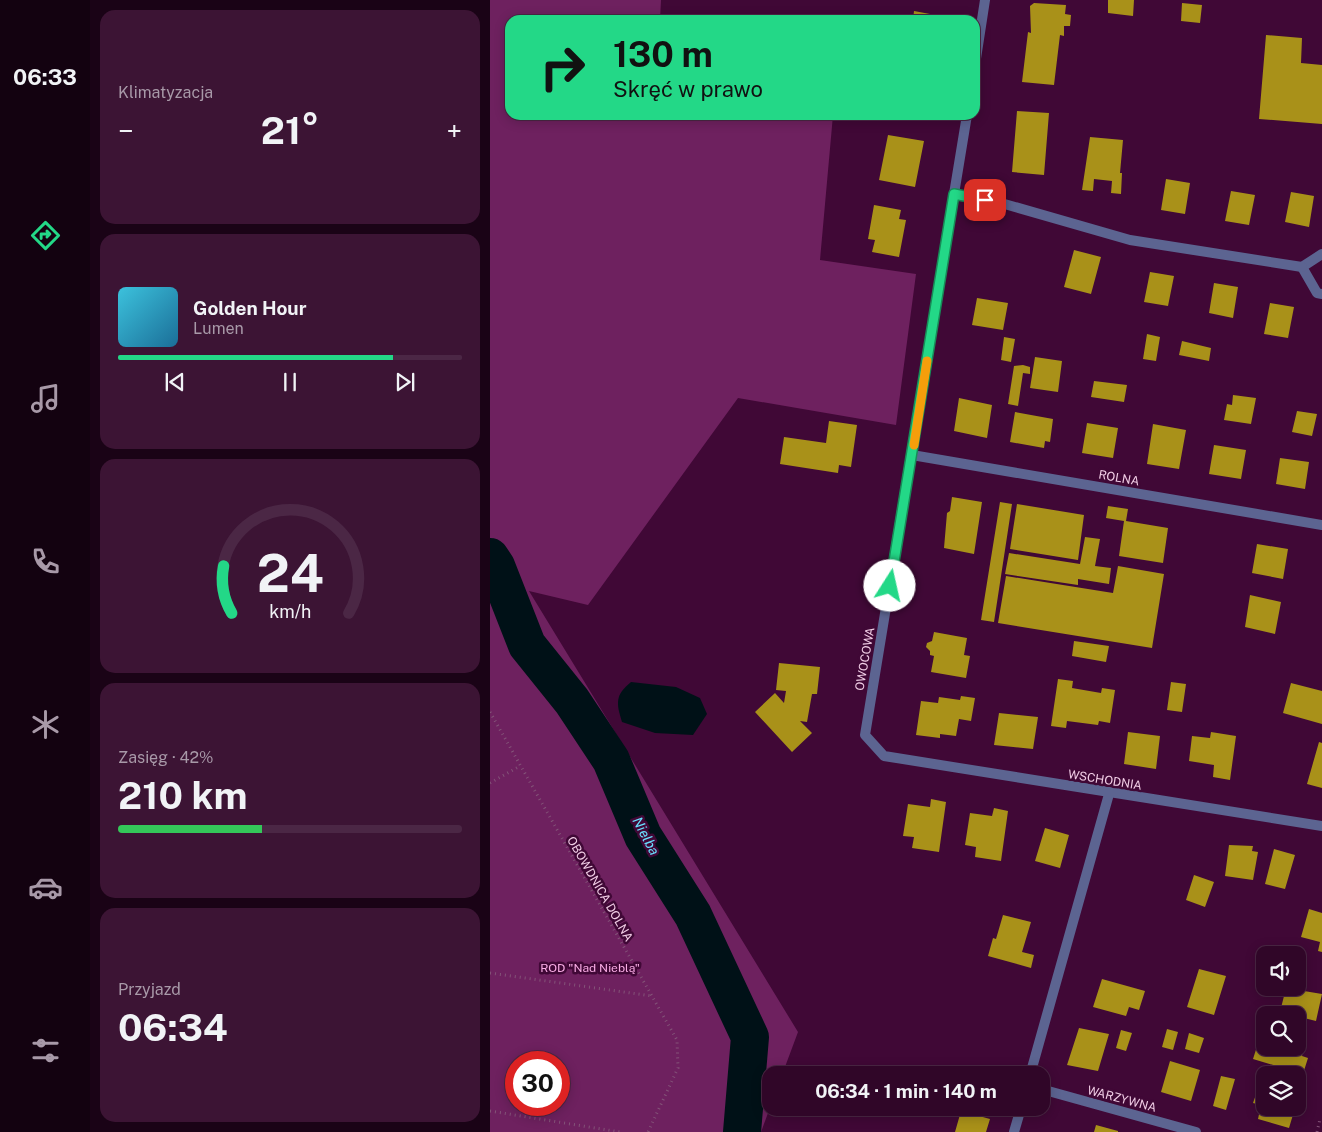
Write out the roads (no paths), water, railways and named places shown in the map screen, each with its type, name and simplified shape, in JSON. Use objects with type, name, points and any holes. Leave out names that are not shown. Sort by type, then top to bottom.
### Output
[{"type":"street","points":[[980,32],[985,0]]},
{"type":"street","name":"OWOCOWA","points":[[884,756],[865,735],[966,120]]},
{"type":"street","points":[[954,194],[1001,203],[1130,240],[1302,266],[1322,254]]},
{"type":"street","points":[[1302,266],[1317,293],[1322,294]]},
{"type":"street","name":"ROLNA","points":[[912,456],[1322,526]]},
{"type":"street","name":"WSCHODNIA","points":[[884,756],[1109,794],[1322,826]]},
{"type":"street","points":[[1033,1066],[1109,794]]},
{"type":"street","name":"WARZYWNA","points":[[1050,1091],[1196,1132]]},
{"type":"street","points":[[1014,1132],[1019,1116]]},
{"type":"waterway","name":"Nielba","points":[[490,557],[496,566],[527,645],[572,701],[611,760],[643,836],[693,915],[750,1037],[742,1132]]},
{"type":"park label","name":"ROD \"Nad Nieblą\"","points":[[590,968]]}]
